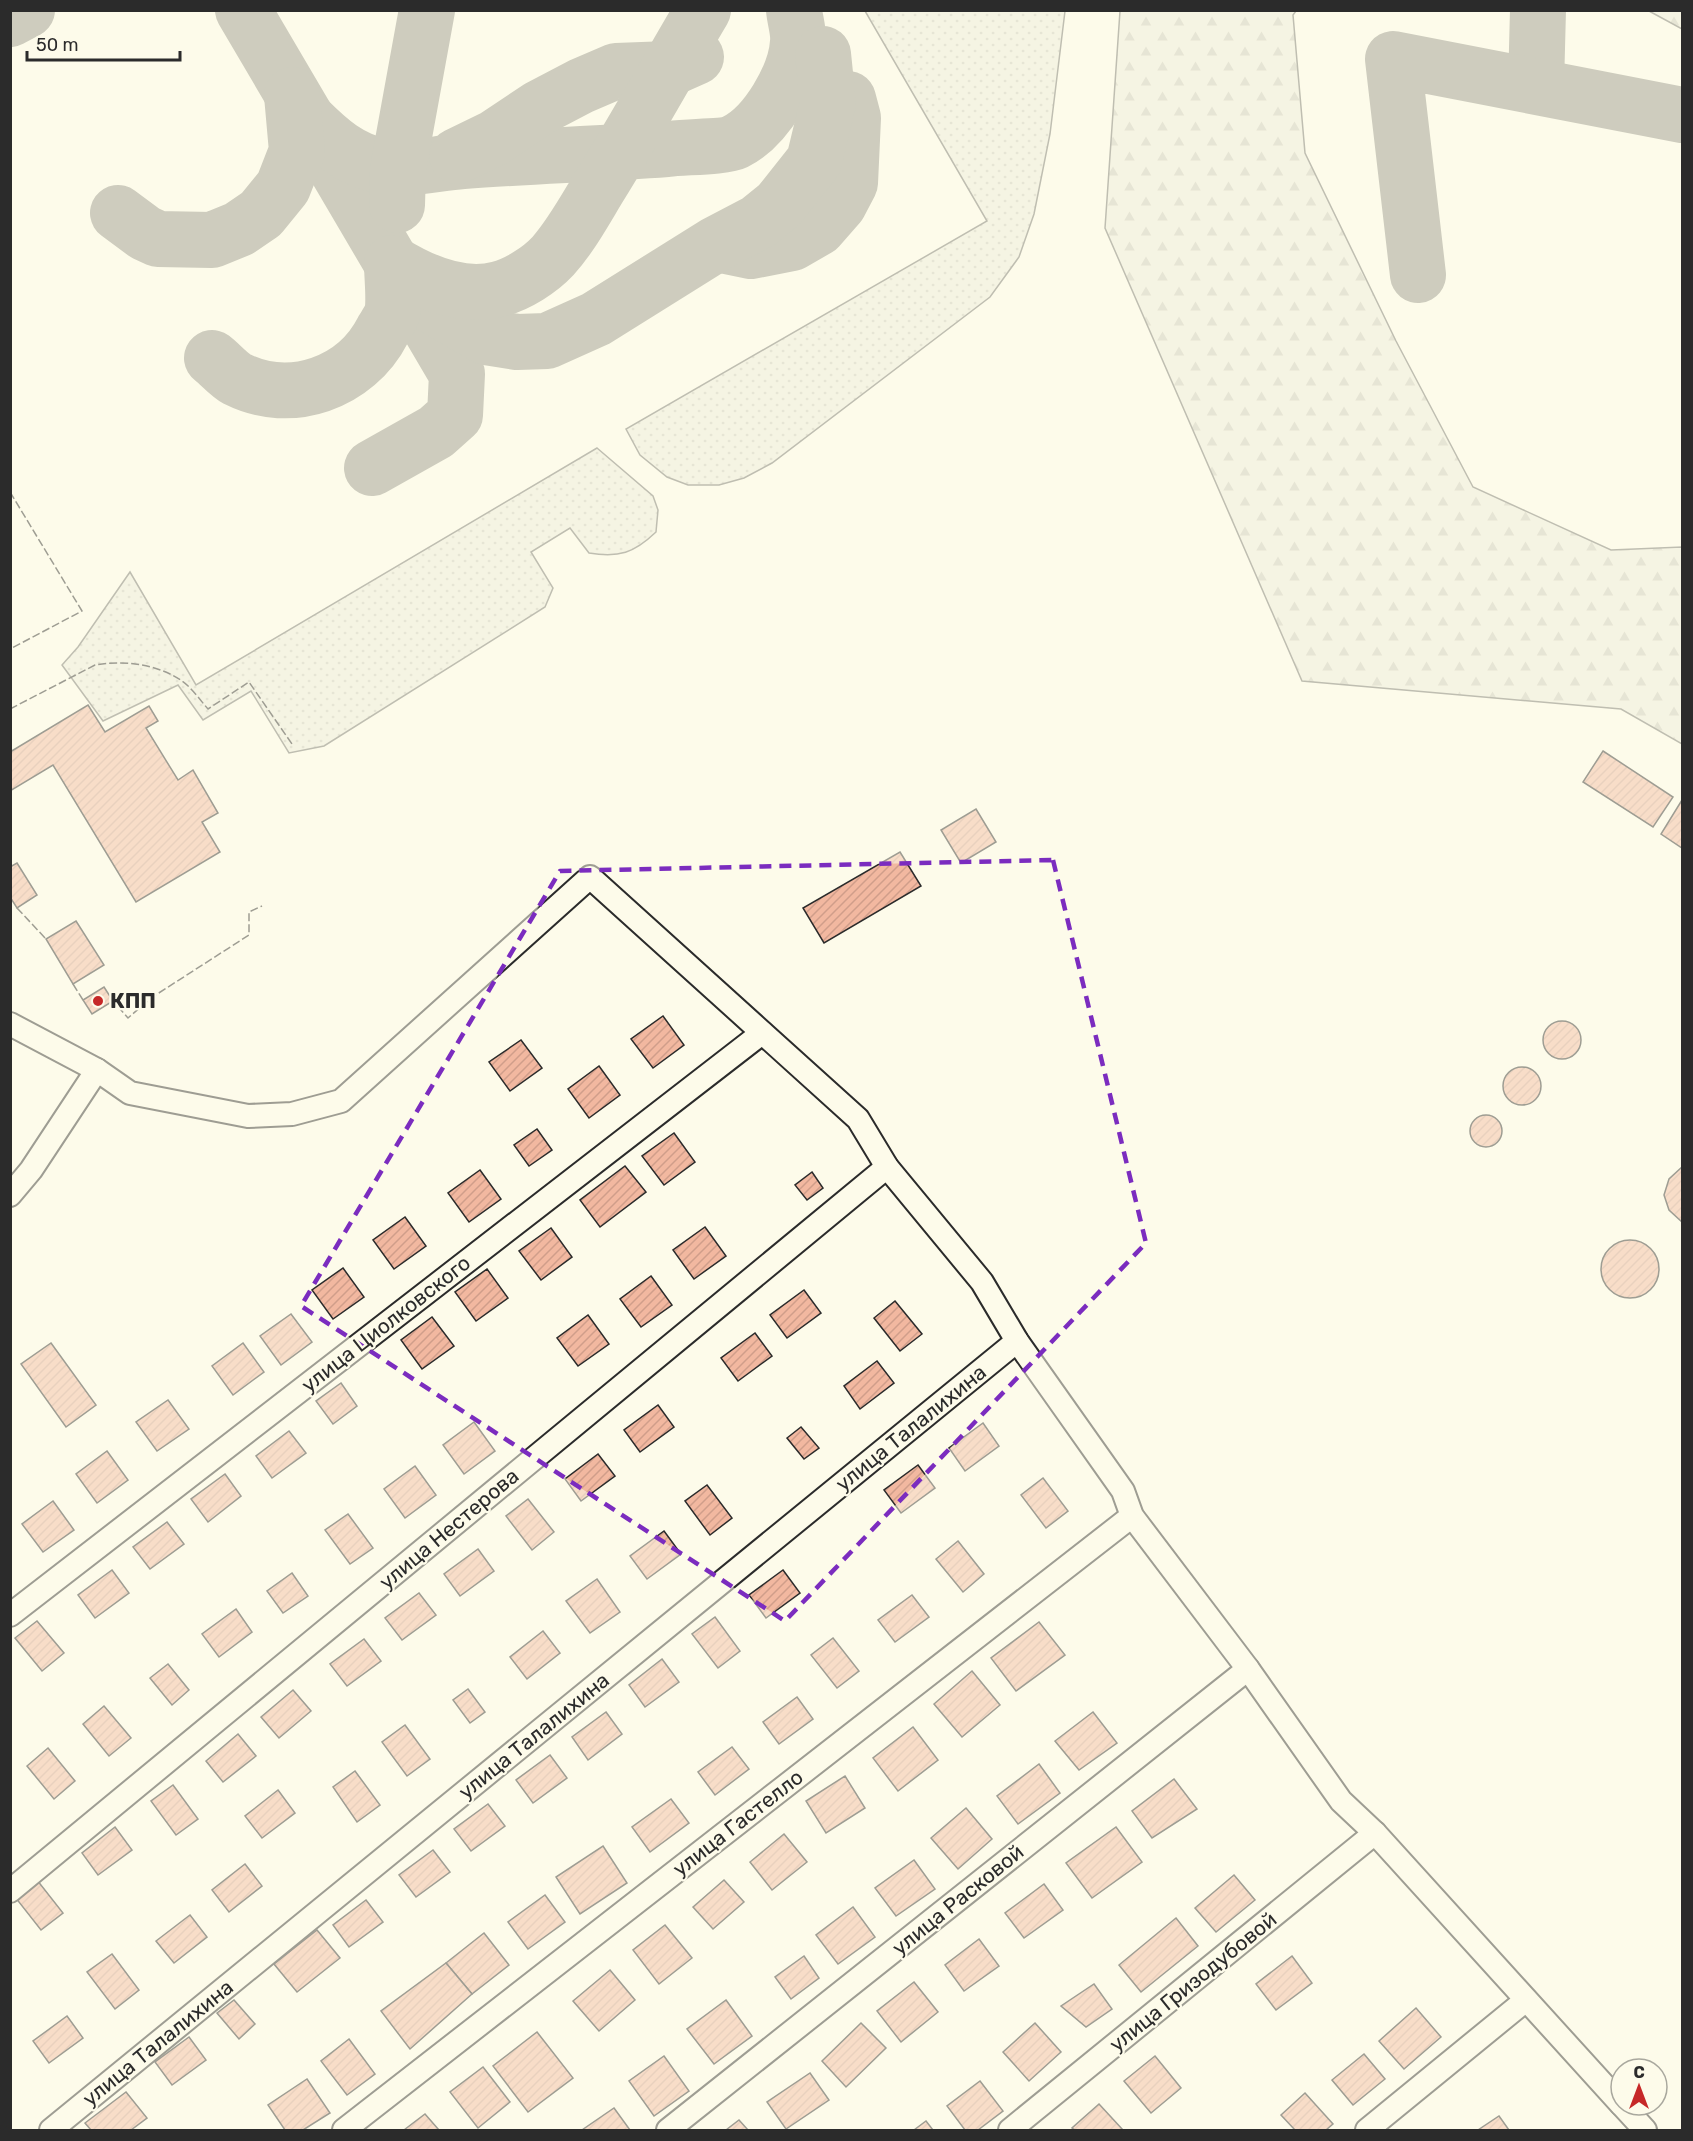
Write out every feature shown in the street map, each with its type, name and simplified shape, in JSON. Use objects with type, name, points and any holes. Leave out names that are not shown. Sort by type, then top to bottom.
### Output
[{"type":"street","points":[[10,1024],[97,1070],[130,1093],[248,1116],[292,1114],[341,1101],[590,877],[858,1119],[887,1167],[982,1282],[1017,1341],[1123,1491],[1132,1516],[1248,1669],[1341,1801],[1376,1833],[1609,2090]]},
{"type":"street","name":"улица Циолковского","points":[[10,1614],[762,1033]]},
{"type":"street","points":[[10,1194],[30,1170],[97,1070]]},
{"type":"street","name":"улица Нестерова","points":[[10,1891],[887,1167]]},
{"type":"street","name":"улица Талалихина","points":[[51,2130],[1017,1341]]},
{"type":"street","name":"улица Гастелло","points":[[344,2130],[1132,1516]]},
{"type":"street","name":"улица Расковой","points":[[668,2130],[1248,1669]]},
{"type":"street","name":"улица Гризодубовой","points":[[1010,2130],[1376,1833]]},
{"type":"street","points":[[1367,2130],[1526,2000]]},
{"type":"street","points":[[1634,2117],[1645,2130]]},
{"type":"highlighted area","points":[[1053,860],[1146,1243],[785,1621],[301,1306],[560,871]]},
{"type":"green space","points":[[865,11],[1065,11],[1050,134],[1034,214],[1019,257],[990,297],[772,463],[744,478],[719,485],[688,485],[667,477],[640,455],[626,429],[987,221]]},
{"type":"green space","points":[[1120,11],[1296,11],[1293,15],[1305,153],[1396,341],[1473,487],[1611,550],[1682,547],[1682,744],[1621,709],[1302,681],[1105,228]]},
{"type":"green space","points":[[1649,11],[1682,11],[1682,29]]},
{"type":"green space","points":[[597,448],[653,496],[658,510],[656,532],[633,549],[609,555],[589,553],[570,528],[531,552],[553,588],[545,607],[324,746],[289,753],[251,691],[203,720],[178,685],[103,721],[62,665],[78,647],[130,572],[196,685]]},
{"type":"building","points":[[88,705],[105,732],[149,706],[158,721],[146,728],[178,780],[193,770],[218,813],[202,822],[220,852],[136,902],[53,765],[10,791],[10,752]]},
{"type":"building","points":[[1603,751],[1673,797],[1653,827],[1583,782]]},
{"type":"building","points":[[1682,800],[1682,848],[1661,834]]},
{"type":"building","points":[[976,809],[996,842],[961,863],[941,830]]},
{"type":"building","points":[[900,852],[921,886],[824,943],[803,908]]},
{"type":"building","points":[[17,863],[37,895],[17,908],[10,897],[10,867]]},
{"type":"building","points":[[76,921],[104,965],[73,984],[46,939]]},
{"type":"building","name":"КПП","points":[[104,987],[113,1001],[92,1014],[83,1000]]},
{"type":"building","points":[[663,1016],[684,1045],[653,1068],[631,1039]]},
{"type":"building","points":[[1562,1021],[1575,1027],[1581,1040],[1575,1053],[1562,1059],[1549,1053],[1543,1040],[1549,1027]]},
{"type":"building","points":[[521,1040],[542,1068],[510,1091],[489,1062]]},
{"type":"building","points":[[599,1066],[620,1095],[589,1118],[568,1089]]},
{"type":"building","points":[[1522,1067],[1536,1072],[1541,1086],[1536,1100],[1522,1105],[1508,1100],[1503,1086],[1508,1072]]},
{"type":"building","points":[[1486,1115],[1497,1120],[1502,1131],[1497,1142],[1486,1147],[1475,1142],[1470,1131],[1475,1120]]},
{"type":"building","points":[[537,1129],[552,1150],[529,1166],[514,1145]]},
{"type":"building","points":[[674,1133],[695,1162],[664,1185],[642,1156]]},
{"type":"building","points":[[625,1166],[646,1192],[600,1227],[580,1200]]},
{"type":"building","points":[[1682,1167],[1682,1222],[1669,1210],[1664,1195],[1669,1179]]},
{"type":"building","points":[[480,1170],[501,1199],[469,1222],[448,1193]]},
{"type":"building","points":[[812,1172],[823,1188],[807,1200],[795,1185]]},
{"type":"building","points":[[405,1217],[426,1246],[394,1269],[373,1240]]},
{"type":"building","points":[[705,1227],[726,1256],[694,1279],[673,1250]]},
{"type":"building","points":[[551,1228],[572,1257],[541,1280],[519,1251]]},
{"type":"building","points":[[1624,1240],[1636,1240],[1651,1248],[1659,1263],[1659,1275],[1651,1290],[1636,1298],[1624,1298],[1609,1290],[1601,1275],[1601,1263],[1609,1248]]},
{"type":"building","points":[[343,1268],[364,1297],[333,1319],[312,1290]]},
{"type":"building","points":[[487,1269],[508,1298],[476,1321],[455,1292]]},
{"type":"building","points":[[651,1276],[672,1305],[641,1327],[620,1299]]},
{"type":"building","points":[[804,1290],[821,1313],[787,1338],[770,1315]]},
{"type":"building","points":[[895,1301],[922,1334],[900,1351],[874,1318]]},
{"type":"building","points":[[291,1314],[312,1342],[281,1365],[260,1336]]},
{"type":"building","points":[[588,1315],[609,1344],[578,1366],[557,1338]]},
{"type":"building","points":[[432,1317],[454,1346],[422,1369],[401,1340]]},
{"type":"building","points":[[755,1333],[772,1356],[738,1381],[721,1358]]},
{"type":"building","points":[[51,1343],[96,1405],[66,1427],[21,1364]]},
{"type":"building","points":[[243,1343],[264,1372],[233,1395],[212,1366]]},
{"type":"building","points":[[877,1361],[894,1383],[860,1409],[844,1386]]},
{"type":"building","points":[[341,1383],[357,1406],[333,1424],[316,1401]]},
{"type":"building","points":[[168,1400],[189,1429],[157,1451],[136,1422]]},
{"type":"building","points":[[658,1405],[674,1427],[640,1452],[624,1430]]},
{"type":"building","points":[[474,1422],[495,1451],[464,1474],[443,1445]]},
{"type":"building","points":[[983,1423],[999,1446],[965,1471],[949,1448]]},
{"type":"building","points":[[801,1427],[819,1448],[804,1459],[787,1438]]},
{"type":"building","points":[[289,1431],[306,1453],[272,1478],[256,1456]]},
{"type":"building","points":[[107,1451],[128,1480],[97,1503],[76,1474]]},
{"type":"building","points":[[598,1454],[615,1476],[581,1501],[565,1479]]},
{"type":"building","points":[[918,1465],[935,1488],[901,1513],[884,1490]]},
{"type":"building","points":[[415,1466],[436,1495],[405,1518],[384,1489]]},
{"type":"building","points":[[225,1474],[241,1496],[208,1522],[191,1499]]},
{"type":"building","points":[[1043,1478],[1068,1511],[1046,1528],[1021,1495]]},
{"type":"building","points":[[707,1485],[732,1518],[710,1535],[685,1501]]},
{"type":"building","points":[[528,1499],[554,1532],[532,1550],[506,1516]]},
{"type":"building","points":[[53,1501],[74,1530],[43,1552],[22,1524]]},
{"type":"building","points":[[348,1514],[373,1548],[350,1564],[325,1530]]},
{"type":"building","points":[[167,1522],[184,1544],[150,1569],[133,1547]]},
{"type":"building","points":[[664,1531],[681,1554],[647,1579],[630,1556]]},
{"type":"building","points":[[958,1541],[984,1574],[963,1592],[936,1559]]},
{"type":"building","points":[[478,1549],[494,1571],[460,1596],[444,1574]]},
{"type":"building","points":[[112,1570],[129,1593],[95,1618],[78,1595]]},
{"type":"building","points":[[783,1570],[800,1593],[766,1618],[749,1595]]},
{"type":"building","points":[[292,1573],[308,1596],[283,1613],[267,1591]]},
{"type":"building","points":[[597,1579],[620,1612],[590,1633],[566,1601]]},
{"type":"building","points":[[419,1593],[436,1615],[402,1640],[385,1618]]},
{"type":"building","points":[[912,1595],[929,1617],[895,1642],[878,1620]]},
{"type":"building","points":[[236,1609],[252,1632],[219,1657],[202,1634]]},
{"type":"building","points":[[715,1617],[740,1651],[718,1668],[692,1634]]},
{"type":"building","points":[[37,1621],[64,1653],[42,1671],[15,1638]]},
{"type":"building","points":[[1039,1622],[1065,1655],[1016,1691],[991,1658]]},
{"type":"building","points":[[543,1631],[560,1653],[527,1679],[510,1657]]},
{"type":"building","points":[[833,1638],[859,1671],[837,1688],[811,1655]]},
{"type":"building","points":[[364,1639],[381,1661],[347,1686],[330,1664]]},
{"type":"building","points":[[662,1659],[679,1682],[645,1707],[629,1685]]},
{"type":"building","points":[[168,1664],[189,1690],[172,1705],[150,1678]]},
{"type":"building","points":[[972,1671],[1000,1705],[962,1737],[934,1704]]},
{"type":"building","points":[[468,1689],[485,1712],[470,1723],[453,1700]]},
{"type":"building","points":[[293,1690],[311,1711],[279,1738],[261,1717]]},
{"type":"building","points":[[797,1697],[813,1719],[779,1744],[763,1722]]},
{"type":"building","points":[[104,1706],[131,1738],[109,1756],[83,1724]]},
{"type":"building","points":[[606,1712],[622,1734],[588,1760],[572,1737]]},
{"type":"building","points":[[1093,1712],[1117,1743],[1079,1770],[1055,1741]]},
{"type":"building","points":[[405,1725],[430,1759],[407,1776],[382,1742]]},
{"type":"building","points":[[913,1727],[938,1760],[898,1791],[873,1758]]},
{"type":"building","points":[[238,1734],[256,1756],[223,1782],[206,1761]]},
{"type":"building","points":[[732,1747],[749,1769],[715,1795],[698,1772]]},
{"type":"building","points":[[48,1748],[75,1781],[54,1799],[27,1766]]},
{"type":"building","points":[[550,1755],[567,1778],[533,1803],[516,1780]]},
{"type":"building","points":[[1039,1764],[1060,1793],[1018,1824],[997,1796]]},
{"type":"building","points":[[355,1771],[380,1805],[357,1822],[333,1787]]},
{"type":"building","points":[[845,1776],[865,1808],[826,1833],[806,1801]]},
{"type":"building","points":[[1174,1779],[1197,1809],[1152,1838],[1132,1811]]},
{"type":"building","points":[[173,1785],[198,1819],[176,1835],[151,1801]]},
{"type":"building","points":[[278,1790],[295,1813],[262,1838],[245,1816]]},
{"type":"building","points":[[671,1799],[689,1823],[650,1852],[632,1827]]},
{"type":"building","points":[[488,1804],[505,1826],[471,1851],[454,1829]]},
{"type":"building","points":[[966,1808],[992,1839],[958,1869],[931,1838]]},
{"type":"building","points":[[115,1827],[132,1850],[98,1875],[82,1853]]},
{"type":"building","points":[[1116,1827],[1142,1862],[1092,1898],[1066,1863]]},
{"type":"building","points":[[784,1834],[807,1862],[772,1890],[750,1862]]},
{"type":"building","points":[[603,1846],[627,1883],[580,1914],[556,1877]]},
{"type":"building","points":[[433,1850],[450,1872],[416,1897],[399,1875]]},
{"type":"building","points":[[914,1860],[935,1889],[896,1916],[875,1888]]},
{"type":"building","points":[[245,1864],[262,1886],[229,1912],[212,1890]]},
{"type":"building","points":[[1234,1875],[1255,1900],[1216,1932],[1195,1908]]},
{"type":"building","points":[[37,1880],[63,1913],[41,1930],[15,1897]]},
{"type":"building","points":[[724,1880],[744,1902],[713,1929],[693,1907]]},
{"type":"building","points":[[1044,1884],[1063,1910],[1024,1938],[1005,1913]]},
{"type":"building","points":[[545,1895],[565,1922],[528,1949],[508,1922]]},
{"type":"building","points":[[366,1900],[383,1922],[349,1947],[333,1925]]},
{"type":"building","points":[[853,1907],[875,1937],[838,1964],[816,1935]]},
{"type":"building","points":[[190,1915],[207,1937],[174,1963],[156,1941]]},
{"type":"building","points":[[1176,1918],[1198,1946],[1141,1992],[1119,1965]]},
{"type":"building","points":[[665,1925],[692,1958],[659,1984],[633,1950]]},
{"type":"building","points":[[317,1930],[340,1958],[297,1992],[274,1964]]},
{"type":"building","points":[[484,1933],[509,1965],[472,1994],[446,1963]]},
{"type":"building","points":[[979,1939],[999,1966],[964,1991],[945,1965]]},
{"type":"building","points":[[112,1954],[139,1990],[115,2009],[87,1972]]},
{"type":"building","points":[[804,1956],[819,1978],[791,1999],[775,1977]]},
{"type":"building","points":[[1292,1956],[1312,1983],[1276,2010],[1256,1984]]},
{"type":"building","points":[[446,1963],[472,1994],[410,2049],[381,2011]]},
{"type":"building","points":[[610,1970],[635,2000],[599,2031],[573,2001]]},
{"type":"building","points":[[914,1982],[938,2012],[901,2042],[877,2011]]},
{"type":"building","points":[[1094,1984],[1112,2009],[1086,2027],[1061,2006]]},
{"type":"building","points":[[234,2000],[255,2024],[239,2039],[217,2013]]},
{"type":"building","points":[[726,2000],[752,2036],[714,2064],[687,2029]]},
{"type":"building","points":[[1416,2008],[1441,2037],[1404,2069],[1379,2041]]},
{"type":"building","points":[[67,2016],[83,2038],[49,2063],[33,2041]]},
{"type":"building","points":[[861,2023],[886,2048],[846,2087],[822,2061]]},
{"type":"building","points":[[1035,2023],[1061,2052],[1029,2081],[1003,2052]]},
{"type":"building","points":[[537,2032],[573,2078],[528,2112],[493,2066]]},
{"type":"building","points":[[189,2037],[206,2060],[172,2085],[155,2062]]},
{"type":"building","points":[[349,2039],[375,2074],[347,2095],[321,2061]]},
{"type":"building","points":[[1364,2054],[1385,2079],[1353,2105],[1332,2080]]},
{"type":"building","points":[[664,2056],[689,2091],[654,2116],[629,2081]]},
{"type":"building","points":[[1155,2056],[1181,2088],[1151,2113],[1124,2081]]},
{"type":"building","points":[[483,2067],[510,2102],[478,2128],[450,2092]]},
{"type":"building","points":[[810,2073],[829,2100],[786,2129],[767,2102]]},
{"type":"building","points":[[307,2079],[330,2113],[303,2130],[285,2130],[268,2105]]},
{"type":"building","points":[[980,2081],[1003,2111],[978,2130],[965,2130],[947,2106]]},
{"type":"building","points":[[126,2092],[147,2118],[131,2130],[91,2130],[85,2123]]},
{"type":"building","points":[[1305,2093],[1333,2124],[1326,2130],[1295,2130],[1281,2115]]},
{"type":"building","points":[[1099,2104],[1123,2130],[1075,2130],[1072,2128]]},
{"type":"building","points":[[614,2108],[630,2130],[582,2130]]},
{"type":"building","points":[[425,2114],[439,2130],[404,2130]]},
{"type":"building","points":[[1499,2116],[1509,2130],[1478,2130]]},
{"type":"building","points":[[739,2120],[748,2130],[726,2130]]},
{"type":"building","points":[[926,2121],[933,2130],[914,2130]]},
{"type":"taxiway","points":[[10,19],[27,10]]},
{"type":"taxiway","points":[[243,10],[457,374],[455,415],[436,432],[372,468]]},
{"type":"taxiway","points":[[397,205],[398,169],[427,10]]},
{"type":"taxiway","points":[[212,358],[237,379],[258,387],[279,390],[320,385],[356,364],[371,348],[388,322],[393,309],[392,263],[443,287],[471,292],[485,292],[506,287],[535,271],[553,256],[578,223],[703,10]]},
{"type":"taxiway","points":[[307,119],[332,142],[350,154],[370,163],[392,167],[730,144],[747,135],[758,125],[785,85],[792,70],[798,42],[794,10]]},
{"type":"taxiway","points":[[1536,86],[1538,10]]},
{"type":"taxiway","points":[[414,287],[429,304],[486,337],[517,342],[547,341],[596,319],[716,244],[758,222],[779,205],[814,161],[828,103],[823,54]]},
{"type":"taxiway","points":[[457,156],[494,138],[539,108],[616,71],[669,69],[696,57]]},
{"type":"taxiway","points":[[1418,275],[1393,59],[1682,115]]},
{"type":"taxiway","points":[[118,213],[145,233],[158,239],[212,240],[239,229],[261,214],[283,187],[297,151],[292,95]]},
{"type":"taxiway","points":[[722,245],[751,251],[792,243],[818,228],[839,204],[850,183],[853,118],[848,99]]},
{"type":"fence","points":[[10,492],[82,611],[10,649]]},
{"type":"fence","points":[[10,709],[95,665],[129,663],[151,667],[173,675],[193,691],[208,709],[249,682],[292,744]]},
{"type":"fence","points":[[110,1003],[113,1001],[128,1018],[151,998],[249,935],[249,912],[262,906]]},
{"type":"fence","points":[[17,908],[46,939]]},
{"type":"fence","points":[[73,984],[83,1000]]},
{"type":"place","name":"КПП","points":[[98,1001]]}]
